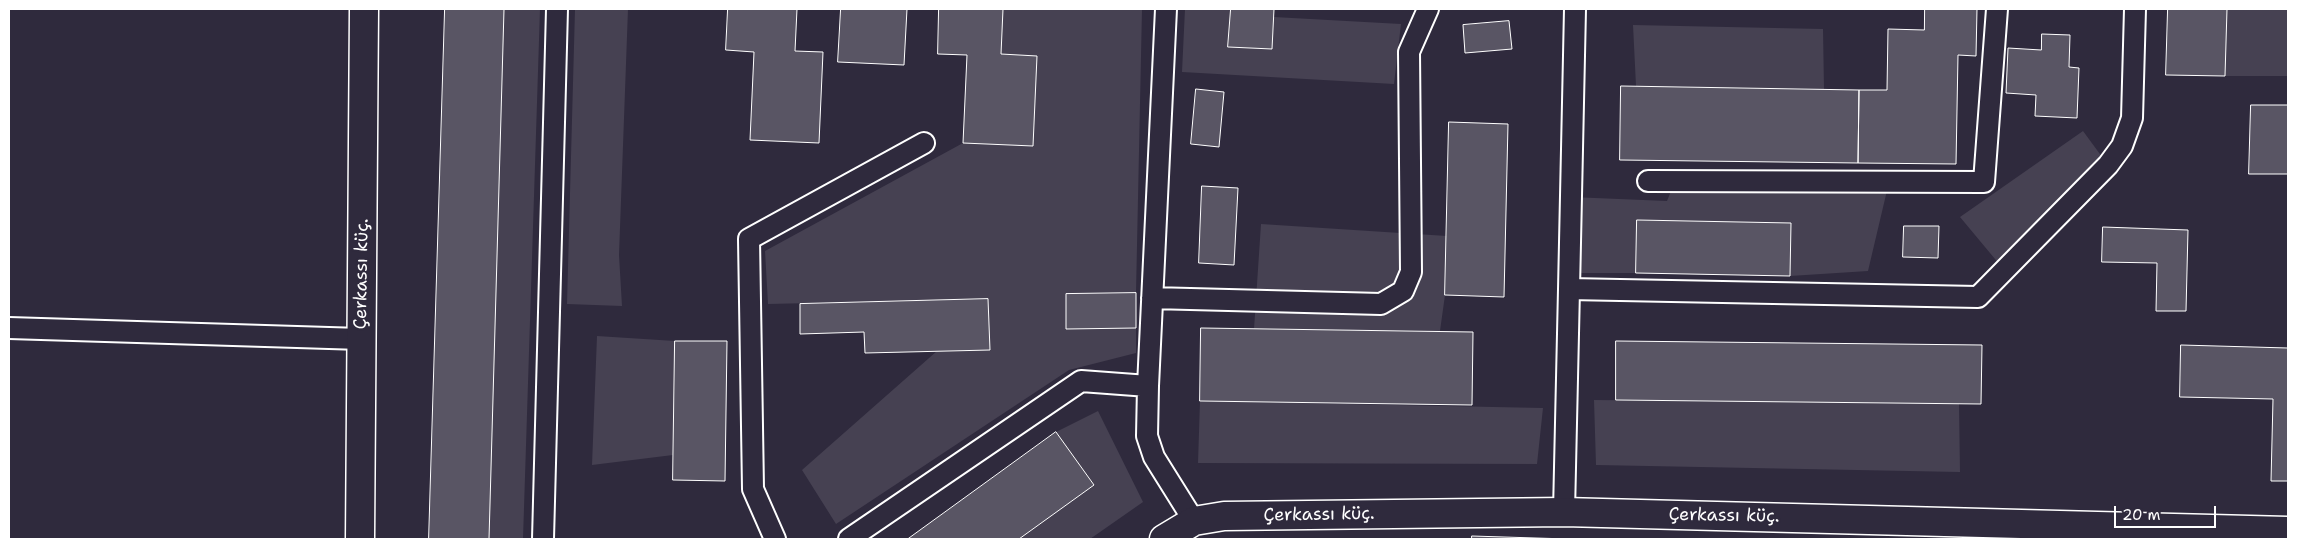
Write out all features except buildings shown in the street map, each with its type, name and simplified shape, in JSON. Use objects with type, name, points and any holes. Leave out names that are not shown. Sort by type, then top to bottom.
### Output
[{"type":"street","name":"Çerkassı küç.","points":[[360,539],[364,9]]},
{"type":"street","name":"Çerkassı küç.","points":[[1164,539],[1194,521],[1224,516],[1564,512],[2288,531]]},
{"type":"lane","points":[[544,539],[557,9]]},
{"type":"lane","points":[[1166,9],[1147,436],[1152,450],[1194,521]]},
{"type":"lane","points":[[1152,298],[1381,304],[1403,291],[1410,272],[1409,52],[1428,9]]},
{"type":"lane","points":[[1564,512],[1575,9]]},
{"type":"lane","points":[[1648,181],[1984,182],[1997,9]]},
{"type":"lane","points":[[1569,289],[1978,297],[2108,165],[2122,146],[2132,118],[2135,9]]},
{"type":"lane","points":[[776,539],[753,489],[749,239],[924,143]]},
{"type":"lane","points":[[9,328],[361,338]]},
{"type":"lane","points":[[849,539],[1081,382],[1148,386]]},
{"type":"shaded area","points":[[504,9],[540,9],[523,539],[489,539]]},
{"type":"shaded area","points":[[575,9],[628,9],[619,255],[622,306],[567,304]]},
{"type":"shaded area","points":[[1003,9],[1142,9],[1136,293],[1066,294],[1066,329],[1136,328],[1136,353],[1069,370],[836,524],[802,470],[937,351],[990,350],[988,299],[768,304],[765,251],[963,143],[1033,146],[1037,56],[1001,54]]},
{"type":"shaded area","points":[[1185,9],[1231,9],[1229,47],[1272,49],[1274,17],[1401,24],[1394,84],[1182,72]]},
{"type":"shaded area","points":[[2227,9],[2288,9],[2287,76],[2225,76]]},
{"type":"shaded area","points":[[1633,25],[1823,29],[1824,89],[1636,86]]},
{"type":"shaded area","points":[[2083,131],[2108,165],[2005,271],[1960,217]]},
{"type":"shaded area","points":[[1675,181],[1889,182],[1868,271],[1790,276],[1791,223],[1638,220],[1636,273],[1570,273],[1571,197],[1667,201]]},
{"type":"shaded area","points":[[1261,224],[1447,236],[1445,295],[1440,331],[1254,329]]},
{"type":"shaded area","points":[[597,336],[675,341],[673,455],[592,465]]},
{"type":"shaded area","points":[[1594,400],[1959,404],[1960,472],[1596,465]]},
{"type":"shaded area","points":[[1200,401],[1543,408],[1537,464],[1198,463]]},
{"type":"shaded area","points":[[1098,411],[1143,502],[1090,539],[1019,539],[1094,485],[1056,432]]}]
